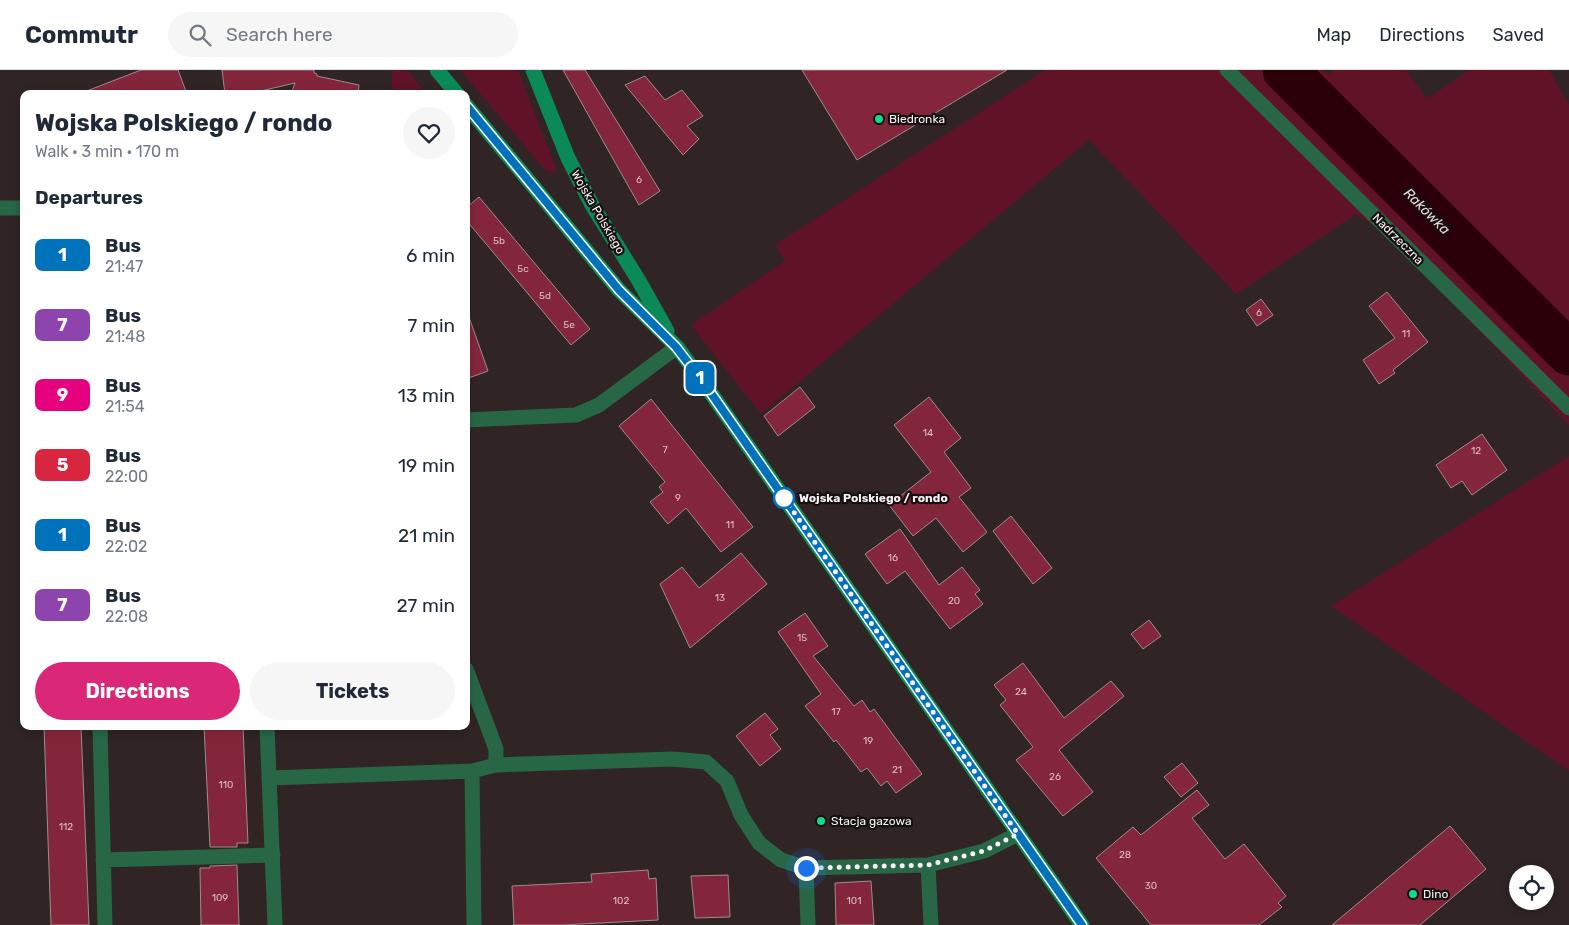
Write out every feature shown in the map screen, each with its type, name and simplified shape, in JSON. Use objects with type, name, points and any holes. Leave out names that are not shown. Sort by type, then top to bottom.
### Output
[{"type":"street","points":[[437,70],[454,90]]},
{"type":"street","name":"Wojska Polskiego","points":[[533,70],[568,158],[592,205],[639,281],[676,347]]},
{"type":"street","name":"Nadrzeczna","points":[[1227,70],[1569,408]]},
{"type":"street","name":"Wojska Polskiego","points":[[470,110],[619,290],[676,347],[706,386],[1082,925]]},
{"type":"street","points":[[0,208],[20,208]]},
{"type":"street","points":[[470,420],[576,415],[599,405],[676,347]]},
{"type":"street","points":[[470,680],[496,749],[496,765]]},
{"type":"street","points":[[100,730],[105,925]]},
{"type":"street","points":[[267,730],[275,925]]},
{"type":"street","points":[[269,778],[472,771],[496,765],[673,759],[706,762],[727,781],[741,815],[759,843],[781,860],[806,868],[928,865],[984,851],[1018,834]]},
{"type":"street","points":[[472,771],[474,925]]},
{"type":"street","points":[[103,860],[273,855]]},
{"type":"street","points":[[928,865],[931,925]]},
{"type":"street","points":[[806,868],[808,925]]},
{"type":"shaded area","points":[[392,70],[407,70],[424,90],[392,90]]},
{"type":"shaded area","points":[[460,70],[518,70],[556,173],[546,171]]},
{"type":"shaded area","points":[[1045,70],[1324,70],[1329,75],[1334,70],[1406,70],[1427,99],[1469,70],[1549,70],[1569,105],[1569,425],[1390,237],[1356,214],[1236,294],[1089,140],[761,414],[691,325],[785,261],[775,245]]},
{"type":"shaded area","points":[[1569,456],[1569,771],[1331,606]]},
{"type":"building","points":[[141,70],[178,70],[186,90],[89,90]]},
{"type":"building","points":[[222,70],[314,70],[317,76],[359,85],[358,90],[292,90],[295,83],[265,90],[224,90]]},
{"type":"building","points":[[563,70],[585,70],[660,191],[639,205]]},
{"type":"building","name":"Biedronka","points":[[802,70],[1007,70],[857,160]]},
{"type":"building","points":[[645,76],[665,100],[682,90],[703,116],[687,126],[699,139],[683,155],[625,85]]},
{"type":"building","points":[[479,197],[590,329],[571,345],[470,225],[470,205]]},
{"type":"building","points":[[1387,292],[1428,342],[1393,370],[1395,373],[1379,384],[1363,360],[1395,338],[1369,306]]},
{"type":"building","points":[[1261,299],[1273,315],[1257,326],[1246,310]]},
{"type":"building","points":[[470,320],[488,371],[470,378]]},
{"type":"building","points":[[800,387],[815,407],[778,436],[764,416]]},
{"type":"building","points":[[929,397],[961,438],[944,452],[971,488],[959,497],[987,532],[963,552],[936,518],[913,536],[889,505],[931,472],[894,425]]},
{"type":"building","points":[[651,399],[753,527],[721,552],[686,508],[668,524],[650,502],[663,492],[659,487],[665,482],[619,426]]},
{"type":"building","points":[[1482,434],[1507,470],[1472,495],[1462,481],[1451,488],[1436,465]]},
{"type":"building","points":[[1011,516],[1052,568],[1033,584],[993,531]]},
{"type":"building","points":[[900,529],[939,585],[962,567],[980,590],[975,594],[983,604],[950,629],[905,571],[887,584],[865,554]]},
{"type":"building","points":[[741,553],[767,584],[690,648],[660,584],[682,567],[699,588]]},
{"type":"building","points":[[805,613],[828,646],[813,656],[854,706],[862,700],[870,712],[874,709],[922,774],[896,793],[887,781],[881,786],[867,768],[861,772],[836,740],[834,742],[805,706],[821,694],[778,632]]},
{"type":"building","points":[[1149,620],[1161,636],[1143,649],[1131,634]]},
{"type":"building","points":[[1023,663],[1064,718],[1111,681],[1124,696],[1059,750],[1093,792],[1063,816],[1016,760],[1033,747],[1000,705],[1006,700],[994,685]]},
{"type":"building","points":[[765,713],[778,729],[770,735],[781,749],[760,766],[736,736]]},
{"type":"building","points":[[44,730],[81,730],[89,925],[51,925]]},
{"type":"building","points":[[204,730],[243,730],[248,843],[237,843],[237,847],[210,847]]},
{"type":"building","points":[[1182,763],[1198,783],[1181,797],[1164,777]]},
{"type":"building","points":[[1197,790],[1209,805],[1192,818],[1225,859],[1244,844],[1286,896],[1278,903],[1282,907],[1259,925],[1151,925],[1096,858],[1133,827],[1141,835]]},
{"type":"building","name":"Dino","points":[[1450,826],[1486,869],[1420,925],[1332,925]]},
{"type":"building","points":[[237,865],[239,925],[201,925],[200,868]]},
{"type":"building","points":[[648,870],[649,879],[656,878],[658,920],[562,925],[514,925],[512,886],[592,882],[591,874]]},
{"type":"building","points":[[728,875],[730,917],[695,918],[691,876]]},
{"type":"building","points":[[871,881],[874,925],[836,925],[835,883]]},
{"type":"waterway","name":"Rakówka","points":[[1285,70],[1569,353]]},
{"type":"bus line","name":"1","points":[[470,110],[619,290],[676,347],[706,386],[1082,925]]},
{"type":"place","name":"Biedronka","points":[[879,119]]},
{"type":"place","name":"Wojska Polskiego / rondo","points":[[784,498]]},
{"type":"place","name":"Stacja gazowa","points":[[821,821]]},
{"type":"place","name":"Dino","points":[[1413,894]]},
{"type":"route","points":[[784,498],[1018,834],[984,851],[928,865],[806,868]]}]
